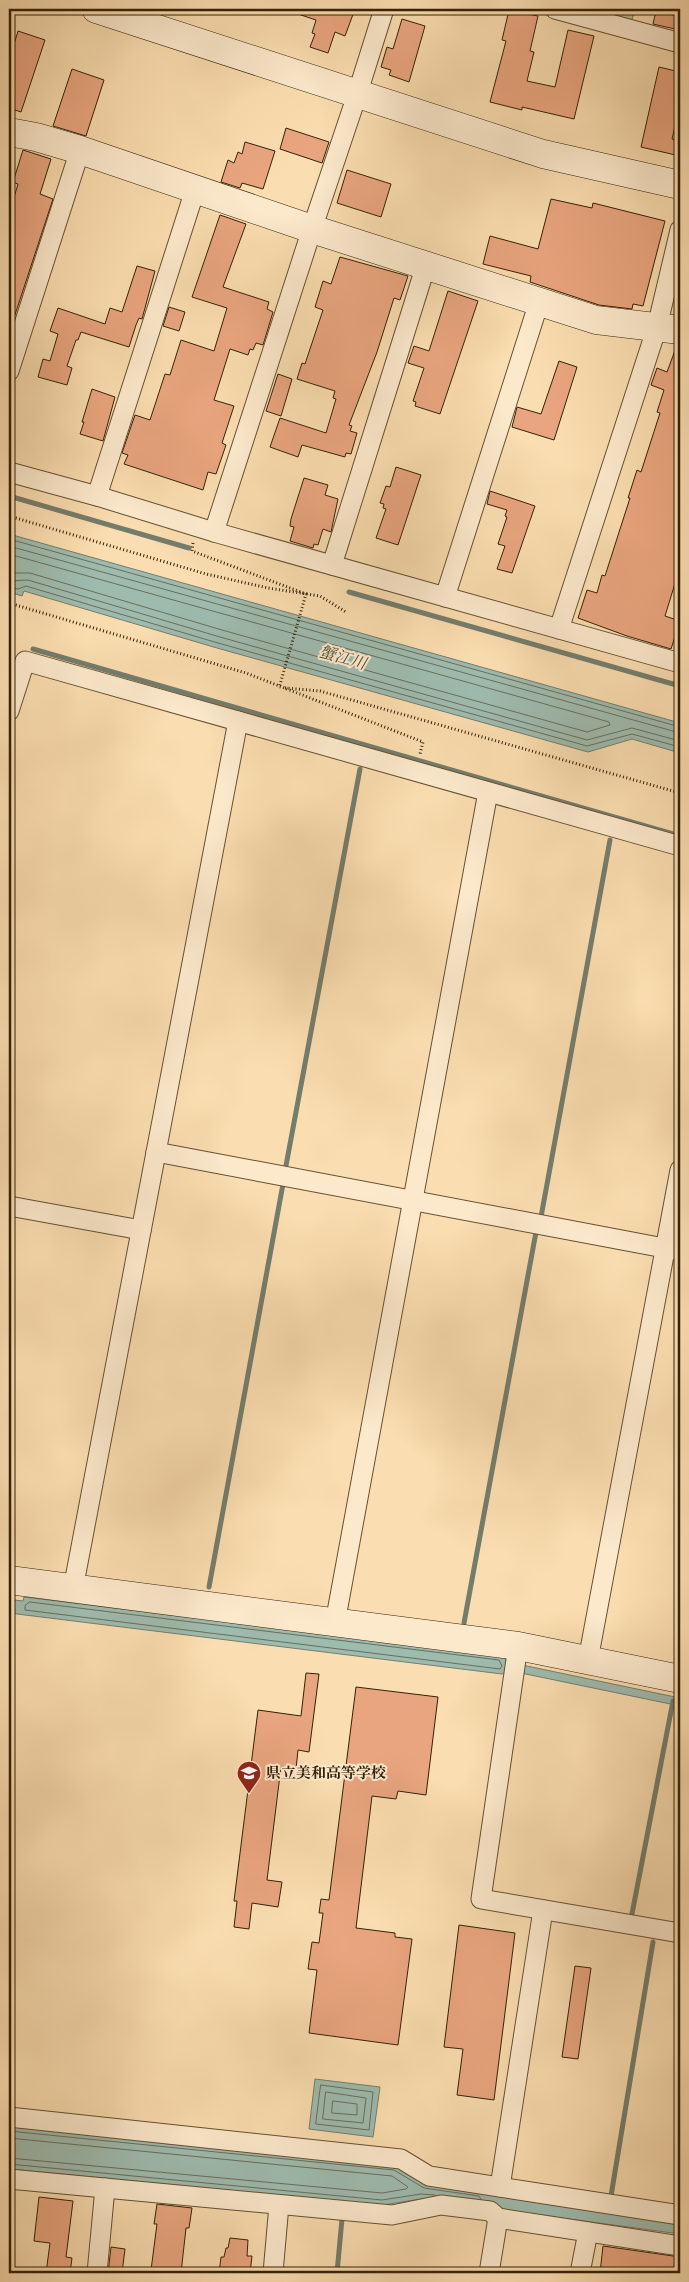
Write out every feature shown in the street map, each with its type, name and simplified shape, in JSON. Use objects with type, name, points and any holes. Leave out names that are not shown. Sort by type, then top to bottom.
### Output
[{"type":"street","points":[[96,9],[543,154],[680,185]]},
{"type":"street","points":[[214,532],[384,9]]},
{"type":"street","points":[[555,9],[680,43]]},
{"type":"street","points":[[9,132],[36,137],[80,150],[312,229],[596,320],[669,329]]},
{"type":"street","points":[[9,371],[80,150]]},
{"type":"street","points":[[97,496],[195,190]]},
{"type":"street","points":[[559,629],[669,329],[680,230]]},
{"type":"street","points":[[332,565],[426,266]]},
{"type":"street","points":[[444,597],[539,302]]},
{"type":"street","points":[[9,472],[444,597],[559,629],[679,659]]},
{"type":"street","points":[[9,711],[25,661],[680,846]]},
{"type":"street","points":[[73,1589],[238,722]]},
{"type":"street","points":[[335,1623],[488,792]]},
{"type":"street","points":[[156,1152],[673,1250]]},
{"type":"street","points":[[588,1660],[673,1250],[680,1170]]},
{"type":"street","points":[[9,1206],[141,1230]]},
{"type":"street","points":[[9,1580],[518,1646],[680,1678]]},
{"type":"street","points":[[518,1646],[481,1899],[680,1933]]},
{"type":"street","points":[[500,2187],[543,1910]]},
{"type":"street","points":[[9,2117],[401,2159],[429,2176],[680,2215]]},
{"type":"street","points":[[9,2179],[392,2215],[441,2205],[490,2212],[498,2218],[680,2246]]},
{"type":"street","points":[[97,2273],[105,2188]]},
{"type":"street","points":[[273,2273],[279,2205]]},
{"type":"street","points":[[489,2273],[498,2218]]},
{"type":"street","points":[[580,2273],[588,2232]]},
{"type":"path","points":[[9,516],[206,574],[268,588],[320,596],[346,612]]},
{"type":"path","points":[[195,526],[192,551],[306,594]]},
{"type":"path","points":[[279,688],[306,594]]},
{"type":"path","points":[[9,603],[246,673],[279,688],[423,742],[421,750]]},
{"type":"path","points":[[279,688],[320,691],[680,793]]},
{"type":"green space","points":[[575,9],[635,9],[631,23]]},
{"type":"water","name":"蟹江川","points":[[9,534],[680,723],[680,753],[632,739],[588,752],[217,648],[24,591],[22,596],[9,592]]},
{"type":"water","points":[[24,1597],[503,1656],[508,1664],[507,1671],[502,1674],[9,1613],[9,1603],[14,1603],[15,1600],[23,1601]]},
{"type":"water","points":[[522,1665],[680,1698],[680,1706],[521,1673]]},
{"type":"water","points":[[315,2079],[380,2087],[373,2137],[309,2129]]},
{"type":"water","points":[[9,2126],[397,2165],[680,2222],[680,2234],[421,2199],[383,2205],[9,2169]]},
{"type":"building","points":[[290,9],[355,9],[345,36],[335,32],[328,53],[310,47],[315,34],[312,33],[316,20],[289,11]]},
{"type":"building","points":[[509,10],[538,16],[530,51],[534,52],[527,81],[555,87],[568,30],[594,36],[574,119],[490,102],[506,41],[502,40]]},
{"type":"building","points":[[656,11],[678,16],[675,29],[653,24]]},
{"type":"building","points":[[402,19],[425,26],[409,82],[389,75],[391,70],[381,67],[387,47],[393,49]]},
{"type":"building","points":[[18,31],[45,40],[21,112],[9,108],[9,61]]},
{"type":"building","points":[[659,67],[680,72],[680,105],[672,139],[680,141],[680,156],[641,147]]},
{"type":"building","points":[[72,69],[104,80],[86,136],[53,126]]},
{"type":"building","points":[[286,128],[329,142],[322,163],[280,149]]},
{"type":"building","points":[[245,142],[275,151],[263,189],[242,183],[240,188],[221,182],[228,160],[234,163],[238,152],[242,154]]},
{"type":"building","points":[[23,150],[51,159],[40,194],[53,199],[10,330],[9,214],[18,184],[13,182]]},
{"type":"building","points":[[347,170],[391,184],[381,217],[337,203]]},
{"type":"building","points":[[551,199],[592,208],[593,203],[665,221],[643,306],[633,304],[632,309],[599,305],[530,282],[531,276],[483,264],[490,236],[538,249]]},
{"type":"building","points":[[220,215],[246,224],[223,287],[269,302],[267,309],[273,312],[263,345],[256,343],[253,350],[250,349],[248,355],[230,349],[214,400],[234,406],[222,443],[226,445],[216,474],[208,472],[203,490],[124,464],[128,455],[122,453],[135,415],[150,420],[165,374],[170,375],[181,340],[214,351],[227,308],[192,297]]},
{"type":"building","points":[[340,257],[408,276],[400,300],[394,298],[377,352],[349,425],[352,426],[350,431],[357,433],[351,454],[346,453],[345,457],[302,445],[298,457],[270,447],[280,418],[326,433],[336,399],[333,398],[335,391],[297,379],[302,363],[305,364],[323,310],[315,307],[323,281],[331,284]]},
{"type":"building","points":[[137,266],[155,271],[142,319],[139,318],[129,347],[81,332],[78,340],[76,340],[67,366],[72,368],[67,385],[38,377],[43,359],[50,361],[58,334],[50,331],[58,308],[105,324],[110,308],[122,312]]},
{"type":"building","points":[[448,291],[478,301],[440,414],[415,406],[416,402],[413,401],[424,368],[408,363],[414,346],[429,351]]},
{"type":"building","points":[[169,307],[185,312],[179,331],[163,326]]},
{"type":"building","points":[[677,345],[680,345],[680,567],[665,616],[680,621],[671,649],[627,636],[578,618],[587,590],[597,593],[602,575],[605,576],[637,470],[641,472],[660,413],[657,412],[664,390],[651,385],[657,368],[667,372]]},
{"type":"building","points":[[559,361],[577,367],[554,440],[512,427],[517,407],[541,414]]},
{"type":"building","points":[[278,374],[292,379],[281,416],[266,411]]},
{"type":"building","points":[[92,389],[115,397],[103,441],[80,434]]},
{"type":"building","points":[[396,467],[421,475],[398,545],[376,538],[386,509],[383,508],[384,504],[380,503],[386,486],[390,487]]},
{"type":"building","points":[[304,478],[328,485],[325,495],[338,499],[331,532],[323,529],[318,545],[314,544],[313,548],[290,541],[294,527],[290,526],[291,519]]},
{"type":"building","points":[[490,491],[535,506],[512,573],[497,569],[505,546],[498,544],[507,517],[505,516],[507,510],[487,504]]},
{"type":"building","points":[[306,1673],[319,1674],[309,1752],[298,1750],[296,1769],[281,1767],[267,1880],[282,1882],[278,1907],[252,1903],[249,1929],[234,1927],[237,1901],[234,1901],[258,1710],[301,1716]]},
{"type":"building","points":[[356,1687],[438,1697],[426,1795],[398,1791],[396,1799],[372,1796],[356,1928],[395,1933],[395,1937],[412,1939],[398,2045],[309,2033],[317,1970],[308,1969],[312,1942],[319,1943],[323,1913],[319,1913],[321,1899],[329,1900]]},
{"type":"building","points":[[459,1925],[515,1933],[494,2100],[457,2095],[463,2049],[444,2047]]},
{"type":"building","points":[[575,1966],[591,1968],[578,2059],[562,2057]]},
{"type":"building","points":[[39,2197],[73,2201],[66,2257],[72,2258],[70,2273],[46,2273],[50,2243],[34,2241]]},
{"type":"building","points":[[157,2204],[192,2208],[189,2228],[186,2228],[181,2273],[151,2270],[157,2224],[154,2224]]},
{"type":"building","points":[[230,2238],[248,2240],[247,2256],[252,2256],[250,2273],[219,2273],[221,2257],[224,2257]]},
{"type":"building","points":[[603,2246],[680,2257],[680,2273],[600,2273]]},
{"type":"building","points":[[111,2247],[125,2249],[122,2273],[108,2273]]},
{"type":"waterway","points":[[9,496],[189,548]]},
{"type":"waterway","points":[[349,592],[680,686]]},
{"type":"waterway","points":[[33,649],[680,836]]},
{"type":"waterway","points":[[285,1171],[360,769]]},
{"type":"waterway","points":[[541,1217],[610,840]]},
{"type":"waterway","points":[[209,1587],[283,1184]]},
{"type":"waterway","points":[[464,1623],[536,1232]]},
{"type":"waterway","points":[[632,1914],[673,1701]]},
{"type":"waterway","points":[[611,2196],[653,1942]]},
{"type":"waterway","points":[[337,2273],[342,2219]]},
{"type":"place","name":"県立美和高等学校","points":[[249,1794]]}]
